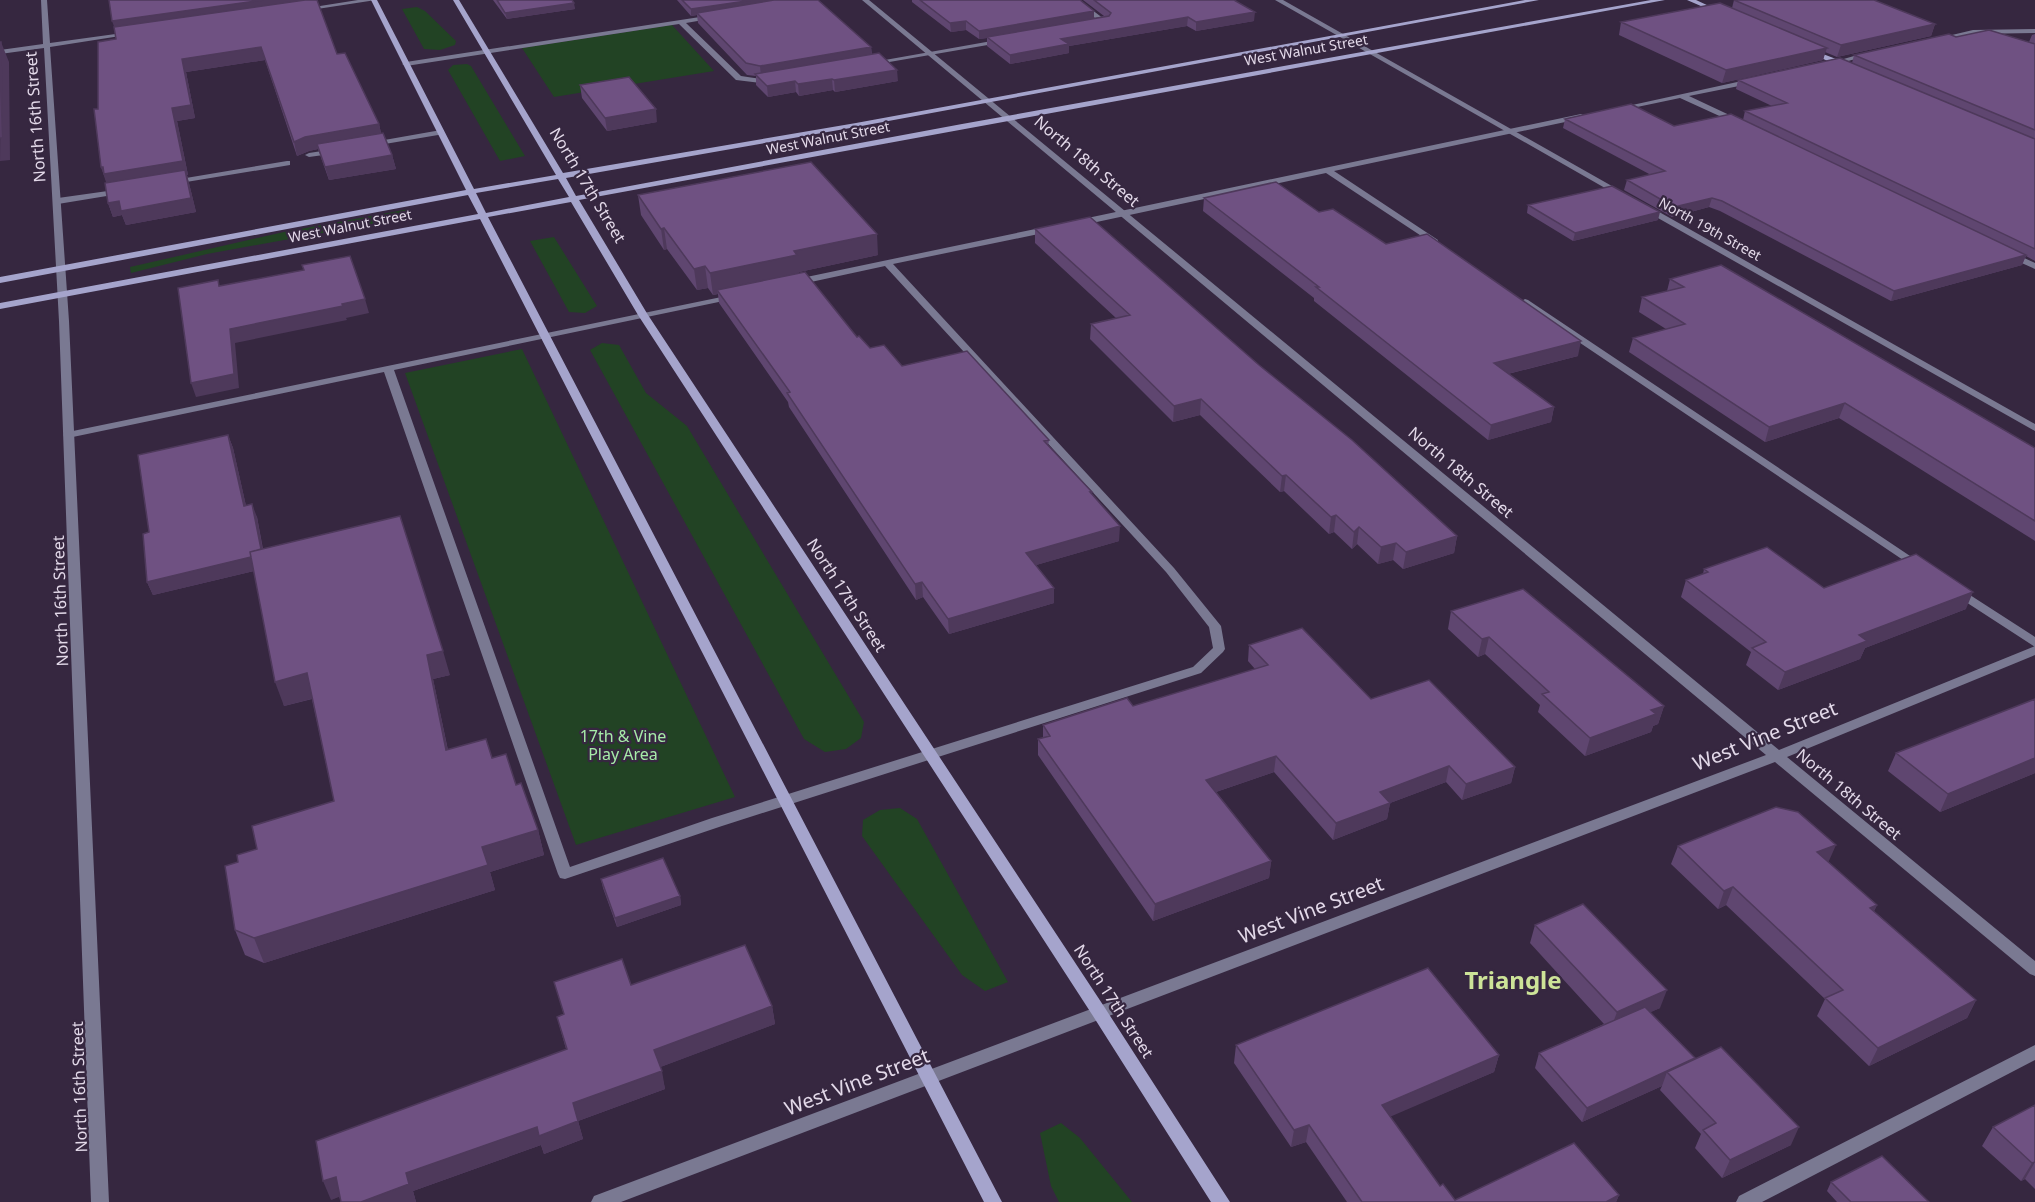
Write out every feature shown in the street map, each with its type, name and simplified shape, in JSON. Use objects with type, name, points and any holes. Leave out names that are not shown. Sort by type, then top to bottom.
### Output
[{"type":"main road","points":[[373,0],[544,336],[993,1202]]},
{"type":"main road","name":"North 17th Street","points":[[456,0],[643,315],[1221,1202]]},
{"type":"main road","name":"West Walnut Street","points":[[0,280],[471,192],[1536,0]]},
{"type":"main road","name":"West Walnut Street","points":[[0,306],[1008,118],[1662,0]]},
{"type":"main road","points":[[1690,0],[1730,17]]},
{"type":"main road","points":[[1805,49],[1859,72]]},
{"type":"street","name":"North 16th Street","points":[[44,0],[58,201],[100,1202]]},
{"type":"street","points":[[291,11],[373,0]]},
{"type":"street","name":"North 18th Street","points":[[865,0],[2035,970]]},
{"type":"street","points":[[1075,0],[1105,22],[1085,27]]},
{"type":"street","name":"North 19th Street","points":[[1278,0],[2035,428]]},
{"type":"street","points":[[406,64],[716,17]]},
{"type":"street","points":[[681,22],[739,78],[760,81],[783,77]]},
{"type":"street","points":[[1929,41],[1973,32],[2035,31]]},
{"type":"street","points":[[0,52],[139,32]]},
{"type":"street","points":[[1995,33],[2005,38]]},
{"type":"street","points":[[860,64],[1015,39]]},
{"type":"street","points":[[1815,67],[1875,52]]},
{"type":"street","points":[[1605,111],[1757,80]]},
{"type":"street","points":[[1682,96],[1746,127]]},
{"type":"street","points":[[1070,224],[1594,114]]},
{"type":"street","points":[[365,145],[441,132]]},
{"type":"street","points":[[309,155],[343,149]]},
{"type":"street","points":[[163,184],[287,163]]},
{"type":"street","points":[[1327,170],[1445,249]]},
{"type":"street","points":[[58,201],[130,189]]},
{"type":"street","points":[[783,285],[1058,227]]},
{"type":"street","points":[[2003,251],[2035,266]]},
{"type":"street","points":[[388,368],[565,874],[1197,670],[1219,649],[1215,626],[1170,570],[887,263]]},
{"type":"street","points":[[68,435],[748,292]]},
{"type":"street","points":[[1514,295],[1927,571]]},
{"type":"street","points":[[1947,584],[2035,643]]},
{"type":"street","name":"West Vine Street","points":[[600,1202],[1778,756],[2035,650]]},
{"type":"street","points":[[1757,1200],[2035,1052]]},
{"type":"green space","points":[[417,7],[425,11],[456,41],[455,45],[440,50],[424,49],[402,9]]},
{"type":"green space","points":[[672,25],[714,71],[554,97],[522,48]]},
{"type":"green space","points":[[453,65],[471,66],[525,156],[500,161],[448,70]]},
{"type":"green space","points":[[409,209],[411,217],[207,254],[131,273],[130,267],[284,232]]},
{"type":"green space","points":[[554,237],[597,306],[585,313],[569,312],[530,241]]},
{"type":"green space","points":[[602,343],[619,345],[646,393],[687,426],[864,722],[861,738],[846,749],[825,752],[804,739],[590,350]]},
{"type":"green space","name":"17th & Vine Play Area","points":[[522,349],[735,797],[576,845],[405,373]]},
{"type":"green space","points":[[900,808],[917,819],[1008,982],[985,991],[962,975],[862,836],[863,820],[880,810]]},
{"type":"green space","points":[[1061,1123],[1080,1138],[1132,1202],[1059,1202],[1051,1186],[1040,1133]]},
{"type":"building","points":[[109,0],[263,0],[112,21]]},
{"type":"building","points":[[317,0],[337,54],[345,53],[379,124],[305,137],[294,142],[261,47],[182,59],[191,105],[172,108],[183,161],[104,174],[103,167],[101,167],[94,109],[98,109],[98,42],[116,39],[114,27]]},
{"type":"building","points":[[497,0],[572,0],[574,3],[505,13]]},
{"type":"building","points":[[682,0],[753,0],[691,9]]},
{"type":"building","points":[[774,0],[818,0],[871,47],[760,66],[746,63],[697,13]]},
{"type":"building","points":[[920,0],[1080,0],[1094,11],[979,31],[966,21],[950,23]]},
{"type":"building","points":[[1094,0],[1234,0],[1255,12],[1196,22],[1188,17],[1061,39],[1069,44],[1010,55],[987,37],[1109,16],[1111,13]]},
{"type":"building","points":[[1734,0],[1874,0],[1935,24],[1841,45]]},
{"type":"building","points":[[1720,3],[1827,48],[1726,70],[1621,22]]},
{"type":"building","points":[[1989,30],[2035,44],[2035,130],[1854,55],[1949,34],[1956,37]]},
{"type":"building","points":[[0,42],[2,137],[0,138]]},
{"type":"building","points":[[879,53],[897,70],[834,80],[798,84],[795,81],[767,86],[755,74]]},
{"type":"building","points":[[1840,58],[2035,139],[2035,249],[1745,111],[1787,103],[1738,80]]},
{"type":"building","points":[[629,77],[656,109],[605,118],[580,85]]},
{"type":"building","points":[[1631,104],[1674,126],[1731,114],[2026,255],[1894,291],[1722,201],[1712,198],[1674,207],[1627,180],[1665,171],[1565,119]]},
{"type":"building","points":[[383,133],[392,155],[325,167],[317,144]]},
{"type":"building","points":[[811,162],[877,234],[794,251],[797,255],[710,273],[705,266],[694,269],[664,228],[661,229],[638,195]]},
{"type":"building","points":[[185,170],[191,198],[121,211],[119,201],[108,203],[105,183]]},
{"type":"building","points":[[1276,182],[1319,212],[1333,209],[1386,244],[1427,234],[1581,341],[1494,363],[1554,407],[1491,425],[1204,198]]},
{"type":"building","points":[[1612,186],[1660,212],[1575,233],[1528,205]]},
{"type":"building","points":[[1090,217],[1259,365],[1352,440],[1457,536],[1406,552],[1396,543],[1381,547],[1359,527],[1354,532],[1336,515],[1331,517],[1286,475],[1282,476],[1201,399],[1174,406],[1091,324],[1130,315],[1035,229]]},
{"type":"building","points":[[350,256],[365,299],[342,304],[343,306],[230,329],[234,374],[191,383],[178,288],[218,280],[219,286],[304,270],[302,265]]},
{"type":"building","points":[[1721,265],[2035,448],[2035,521],[1845,403],[1769,427],[1633,338],[1685,324],[1642,297],[1684,287],[1670,279]]},
{"type":"building","points":[[805,272],[857,337],[859,336],[870,348],[884,345],[902,366],[967,351],[1049,440],[1044,441],[1120,526],[1026,553],[1054,588],[948,619],[922,582],[915,584],[787,393],[790,392],[717,290]]},
{"type":"building","points":[[228,435],[244,506],[252,504],[261,549],[250,552],[251,557],[147,582],[143,534],[149,532],[138,455]]},
{"type":"building","points":[[400,516],[443,651],[427,655],[446,750],[486,739],[492,758],[506,754],[516,785],[521,783],[538,830],[482,847],[488,865],[254,938],[235,930],[225,866],[238,862],[237,855],[257,849],[252,826],[334,801],[307,673],[275,682],[250,552]]},
{"type":"building","points":[[1767,547],[1824,588],[1916,554],[1973,592],[1859,635],[1867,641],[1785,672],[1752,648],[1766,642],[1686,580],[1708,572],[1704,569]]},
{"type":"building","points":[[1523,589],[1664,706],[1651,710],[1656,714],[1590,738],[1542,694],[1549,692],[1489,637],[1482,639],[1451,611]]},
{"type":"building","points":[[1302,628],[1371,699],[1429,680],[1515,767],[1466,784],[1449,766],[1380,792],[1390,803],[1336,823],[1276,756],[1206,780],[1271,861],[1155,904],[1038,739],[1050,736],[1043,725],[1127,698],[1133,706],[1268,665],[1249,645]]},
{"type":"building","points":[[2035,699],[2035,758],[1948,794],[1896,753]]},
{"type":"building","points":[[1776,807],[1798,812],[1836,845],[1817,852],[1877,905],[1870,908],[1976,1000],[1878,1048],[1825,998],[1843,990],[1733,887],[1724,891],[1678,846]]},
{"type":"building","points":[[663,858],[680,896],[615,918],[601,879]]},
{"type":"building","points":[[1583,904],[1667,990],[1617,1012],[1535,925]]},
{"type":"building","points":[[745,945],[772,1006],[654,1050],[662,1071],[573,1103],[578,1121],[539,1136],[537,1127],[406,1173],[409,1184],[361,1202],[341,1202],[336,1177],[323,1181],[316,1141],[567,1049],[557,1017],[564,1014],[554,982],[622,959],[631,985]]},
{"type":"building","points":[[1428,968],[1499,1055],[1382,1105],[1440,1186],[1443,1184],[1455,1200],[1574,1143],[1619,1195],[1606,1202],[1362,1202],[1309,1125],[1294,1130],[1236,1045]]},
{"type":"building","points":[[1645,1007],[1695,1058],[1587,1108],[1539,1053]]},
{"type":"building","points":[[1721,1047],[1799,1127],[1730,1160],[1703,1130],[1716,1123],[1667,1072]]},
{"type":"building","points":[[2035,1105],[2035,1162],[2032,1163],[1993,1127]]},
{"type":"building","points":[[1882,1156],[1929,1202],[1851,1202],[1831,1182]]},
{"type":"district","name":"Triangle","points":[[1513,981]]}]
